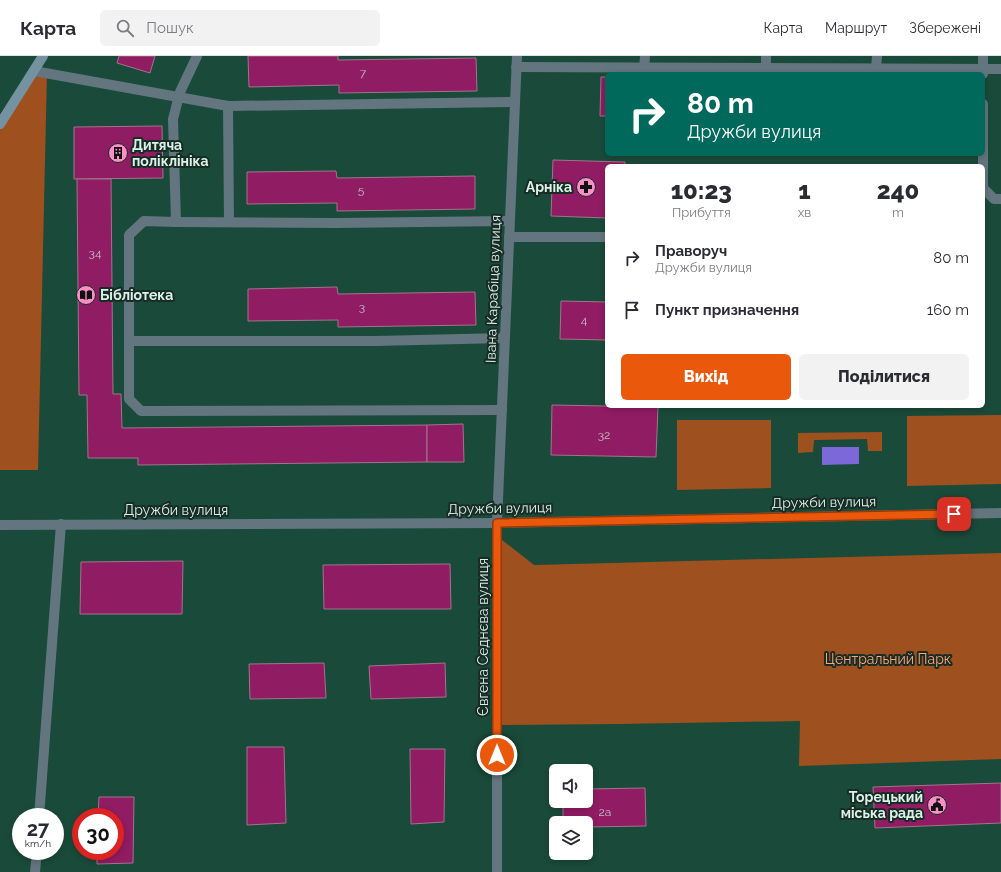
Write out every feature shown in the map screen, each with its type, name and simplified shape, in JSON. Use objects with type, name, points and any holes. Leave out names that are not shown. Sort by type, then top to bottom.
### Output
[{"type":"main road","points":[[0,124],[43,56]]},
{"type":"street","points":[[176,222],[173,119],[180,92],[197,56]]},
{"type":"street","name":"Івана Карабіца вулиця","points":[[497,523],[517,56]]},
{"type":"street","points":[[644,68],[645,56]]},
{"type":"street","points":[[766,56],[766,68]]},
{"type":"street","points":[[876,68],[877,56]]},
{"type":"street","points":[[983,56],[983,71]]},
{"type":"street","points":[[516,67],[876,68],[983,71],[1001,69]]},
{"type":"street","points":[[34,71],[228,106],[515,102]]},
{"type":"street","points":[[228,106],[229,222]]},
{"type":"street","points":[[985,189],[994,199],[1001,199]]},
{"type":"street","points":[[502,410],[142,411],[129,399],[129,235],[144,221],[345,223],[509,221]]},
{"type":"street","points":[[509,237],[605,237]]},
{"type":"street","points":[[129,341],[505,338]]},
{"type":"street","name":"Дружби вулиця","points":[[0,525],[497,523],[1001,513]]},
{"type":"street","name":"Євгена Седнєва вулиця","points":[[497,523],[497,872]]},
{"type":"street","points":[[40,808],[61,524]]},
{"type":"street","points":[[35,872],[36,860]]},
{"type":"green space","points":[[34,71],[47,73],[38,470],[0,470],[0,124]]},
{"type":"green space","points":[[1001,415],[1001,484],[907,486],[907,416]]},
{"type":"green space","points":[[677,420],[771,420],[771,488],[677,490]]},
{"type":"green space","points":[[882,432],[882,451],[868,451],[867,439],[814,440],[813,452],[798,453],[798,433]]},
{"type":"green space","name":"Центральний Парк","points":[[497,536],[534,565],[1001,553],[1001,759],[799,766],[800,721],[497,725]]},
{"type":"shaded area","points":[[822,447],[859,447],[859,464],[822,465]]},
{"type":"building","points":[[119,56],[155,56],[150,73],[117,63]]},
{"type":"building","points":[[248,56],[338,56],[338,60],[476,58],[477,91],[339,93],[339,85],[249,87]]},
{"type":"building","points":[[601,77],[605,77],[605,116],[600,116]]},
{"type":"building","name":"Дитяча поліклініка","points":[[162,126],[163,178],[74,179],[74,127]]},
{"type":"building","points":[[553,160],[625,162],[625,164],[605,164],[605,218],[551,216]]},
{"type":"building","points":[[336,171],[337,178],[475,176],[475,209],[337,211],[337,203],[247,204],[247,172]]},
{"type":"building","points":[[77,179],[111,179],[113,394],[121,394],[122,428],[427,425],[427,462],[138,465],[138,458],[88,458],[87,395],[79,395]]},
{"type":"building","points":[[337,287],[338,294],[475,292],[476,325],[338,327],[338,320],[248,321],[248,289]]},
{"type":"building","points":[[561,301],[605,302],[605,340],[560,339]]},
{"type":"building","points":[[552,405],[605,406],[605,408],[658,408],[656,457],[551,455]]},
{"type":"building","points":[[463,424],[464,462],[427,462],[427,425]]},
{"type":"building","points":[[183,561],[182,614],[80,614],[81,562]]},
{"type":"building","points":[[450,564],[451,609],[324,609],[323,565]]},
{"type":"building","points":[[324,663],[326,698],[250,699],[249,664]]},
{"type":"building","points":[[445,663],[446,697],[371,699],[369,666]]},
{"type":"building","points":[[247,747],[284,747],[286,823],[247,825]]},
{"type":"building","points":[[410,749],[445,749],[444,822],[411,824]]},
{"type":"building","name":"Торецький міська рада","points":[[1001,783],[1001,823],[875,828],[873,787]]},
{"type":"building","points":[[645,788],[646,826],[593,827],[593,816],[563,816],[563,808],[593,808],[593,789]]},
{"type":"building","points":[[99,797],[134,797],[133,863],[97,864],[97,860],[124,860],[124,808],[98,808]]},
{"type":"place","name":"Дитяча поліклініка","points":[[118,153]]},
{"type":"place","name":"Арніка","points":[[586,187]]},
{"type":"place","name":"Бібліотека","points":[[86,295]]},
{"type":"place","name":"Торецький міська рада","points":[[937,805]]},
{"type":"route","points":[[497,755],[497,523],[954,514]]}]
